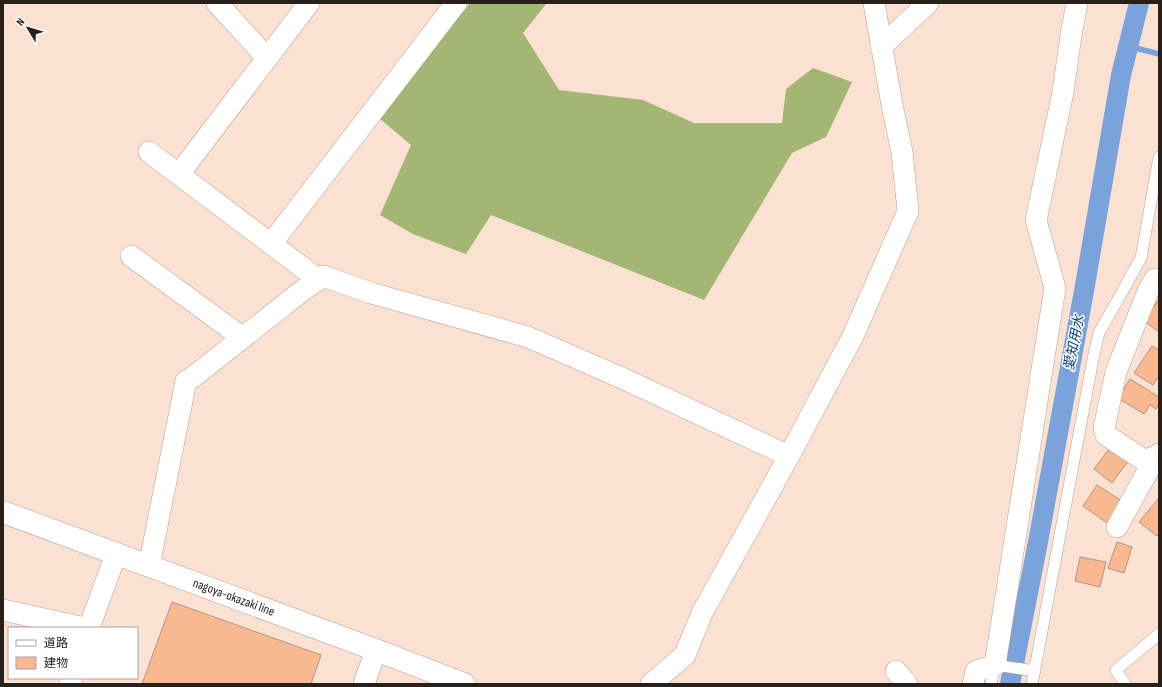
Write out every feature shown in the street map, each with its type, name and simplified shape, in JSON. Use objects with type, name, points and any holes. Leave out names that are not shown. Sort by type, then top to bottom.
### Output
[{"type":"main road","name":"nagoya-okazaki line","points":[[3,512],[464,684]]},
{"type":"street","points":[[217,3],[268,58]]},
{"type":"street","points":[[179,174],[309,3]]},
{"type":"street","points":[[271,244],[456,3]]},
{"type":"street","points":[[651,684],[685,655],[702,613],[789,456],[853,336],[908,211],[902,152],[881,47],[874,3]]},
{"type":"street","points":[[881,47],[928,3]]},
{"type":"street","points":[[973,684],[976,671],[993,674],[1023,485],[1038,404],[1055,288],[1036,220],[1063,92],[1077,3]]},
{"type":"street","points":[[149,152],[318,280]]},
{"type":"street","points":[[131,256],[243,338]]},
{"type":"street","points":[[149,566],[186,381],[323,276],[371,293],[528,337],[622,378],[789,456]]},
{"type":"street","points":[[1155,456],[1145,461],[1106,435],[1104,428],[1116,372],[1148,291],[1155,279],[1159,278]]},
{"type":"street","points":[[1116,527],[1155,456]]},
{"type":"street","points":[[88,627],[116,554]]},
{"type":"street","points":[[3,610],[80,627]]},
{"type":"street","points":[[364,684],[376,650]]},
{"type":"lane","points":[[1032,684],[1099,333],[1141,258],[1159,157]]},
{"type":"lane","points":[[1125,684],[1116,670],[1159,634]]},
{"type":"lane","points":[[993,674],[1035,671]]},
{"type":"green space","points":[[470,3],[547,3],[523,33],[559,90],[643,100],[694,123],[782,123],[786,89],[813,68],[852,82],[826,137],[792,153],[704,300],[491,215],[466,254],[413,234],[380,215],[411,145],[379,118]]},
{"type":"building","points":[[1159,299],[1159,332],[1144,321]]},
{"type":"building","points":[[1152,346],[1159,350],[1159,376],[1153,385],[1134,373]]},
{"type":"building","points":[[1130,379],[1159,397],[1159,404],[1156,409],[1150,405],[1144,414],[1118,398]]},
{"type":"building","points":[[1111,446],[1129,460],[1112,483],[1094,469]]},
{"type":"building","points":[[1097,485],[1122,501],[1107,523],[1083,506]]},
{"type":"building","points":[[1159,498],[1159,534],[1157,536],[1139,522]]},
{"type":"building","points":[[1117,542],[1132,547],[1124,573],[1108,568]]},
{"type":"building","points":[[1080,557],[1106,562],[1100,587],[1075,581]]},
{"type":"building","points":[[172,602],[321,655],[311,684],[142,684]]},
{"type":"waterway","name":"愛知用水","points":[[1010,684],[1038,542],[1084,291],[1121,75],[1139,3]]},
{"type":"waterway","points":[[1128,46],[1159,54]]}]
